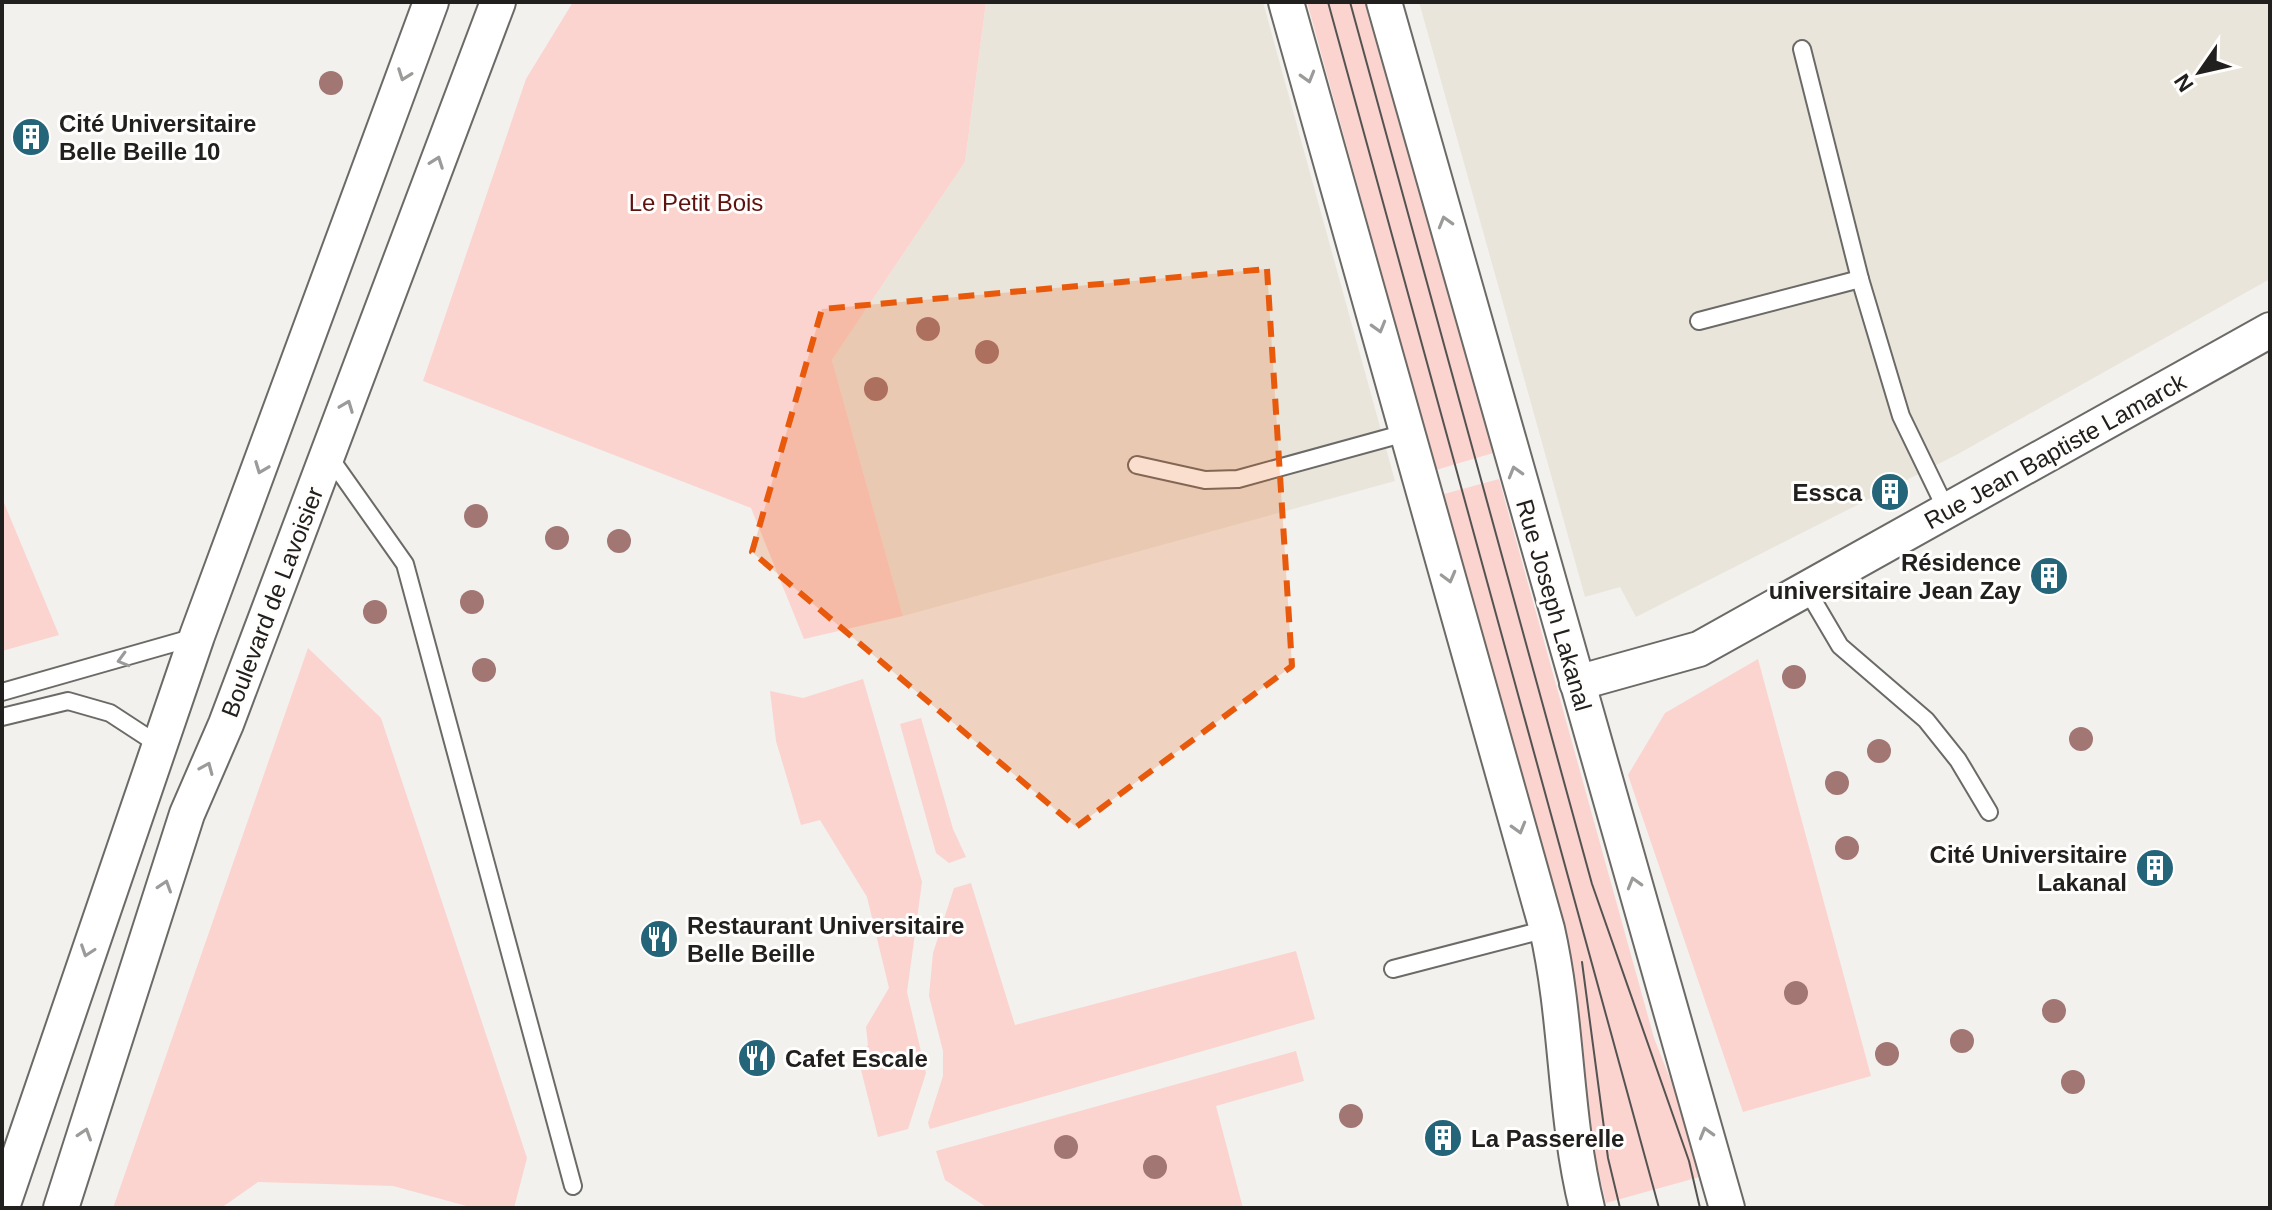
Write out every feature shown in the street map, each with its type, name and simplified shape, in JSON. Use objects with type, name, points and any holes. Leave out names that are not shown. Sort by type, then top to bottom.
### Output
[{"type":"street","points":[[2,1207],[197,636],[431,2]]},
{"type":"street","name":"Boulevard de Lavoisier","points":[[61,1208],[187,814],[226,724],[498,2]]},
{"type":"street","points":[[1286,2],[1547,929],[1558,984],[1575,1161],[1587,1208]]},
{"type":"street","name":"Rue Joseph Lakanal","points":[[1384,2],[1727,1208]]},
{"type":"street","name":"Rue Jean Baptiste Lamarck","points":[[1577,683],[1699,649],[2270,330]]},
{"type":"lane","points":[[1802,49],[1860,279],[1901,416],[1947,511]]},
{"type":"lane","points":[[1699,321],[1860,279]]},
{"type":"lane","points":[[1137,465],[1205,480],[1238,479],[1409,432]]},
{"type":"lane","points":[[328,455],[405,564],[573,1186]]},
{"type":"lane","points":[[1807,590],[1840,646],[1926,720],[1958,760],[1989,812]]},
{"type":"lane","points":[[2,692],[197,636]]},
{"type":"lane","points":[[2,717],[68,701],[110,713],[159,745]]},
{"type":"lane","points":[[1393,969],[1547,929]]},
{"type":"highlighted area","points":[[1267,269],[1292,666],[1076,827],[752,552],[822,309]]},
{"type":"shaded area","points":[[986,2],[1263,2],[1395,481],[903,616],[832,360],[965,162]]},
{"type":"shaded area","points":[[1419,2],[2270,2],[2270,279],[1958,454],[1636,617],[1620,587],[1585,597]]},
{"type":"green space","name":"Le Petit Bois","points":[[573,2],[986,2],[965,162],[832,360],[903,616],[804,639],[751,508],[423,381],[526,79]]},
{"type":"green space","points":[[1307,2],[1369,2],[1493,453],[1436,470]]},
{"type":"green space","points":[[1499,479],[1654,1038],[1686,1119],[1703,1176],[1606,1203],[1593,1149],[1574,973],[1444,494]]},
{"type":"green space","points":[[2,498],[59,635],[2,651]]},
{"type":"green space","points":[[308,648],[381,718],[527,1158],[514,1208],[474,1208],[393,1186],[258,1182],[221,1208],[113,1208]]},
{"type":"green space","points":[[1758,659],[1871,1076],[1743,1112],[1628,775],[1665,713]]},
{"type":"green space","points":[[863,679],[922,882],[907,992],[926,1073],[908,1129],[878,1137],[858,1058],[868,1045],[866,1027],[889,988],[867,897],[820,820],[801,825],[776,741],[770,691],[803,698]]},
{"type":"green space","points":[[921,718],[953,829],[966,857],[949,863],[936,853],[900,724]]},
{"type":"green space","points":[[971,883],[1015,1025],[1296,951],[1315,1019],[930,1129],[928,1123],[943,1076],[943,1051],[929,996],[933,953],[954,888]]},
{"type":"green space","points":[[1296,1051],[1304,1081],[1216,1106],[1243,1208],[988,1208],[945,1180],[936,1151]]},
{"type":"tram line","points":[[1328,2],[1659,1208]]},
{"type":"tram line","points":[[1350,2],[1592,884],[1689,1161],[1700,1208]]},
{"type":"tram line","points":[[1582,962],[1608,1158],[1620,1208]]},
{"type":"place","name":"Cité Universitaire Belle Beille 10","points":[[31,137]]},
{"type":"place","name":"Essca","points":[[1890,492]]},
{"type":"place","name":"Résidence universitaire Jean Zay","points":[[2049,576]]},
{"type":"place","name":"Cité Universitaire Lakanal","points":[[2155,868]]},
{"type":"place","name":"Restaurant Universitaire Belle Beille","points":[[659,939]]},
{"type":"place","name":"Cafet Escale","points":[[757,1058]]},
{"type":"place","name":"La Passerelle","points":[[1443,1138]]}]
